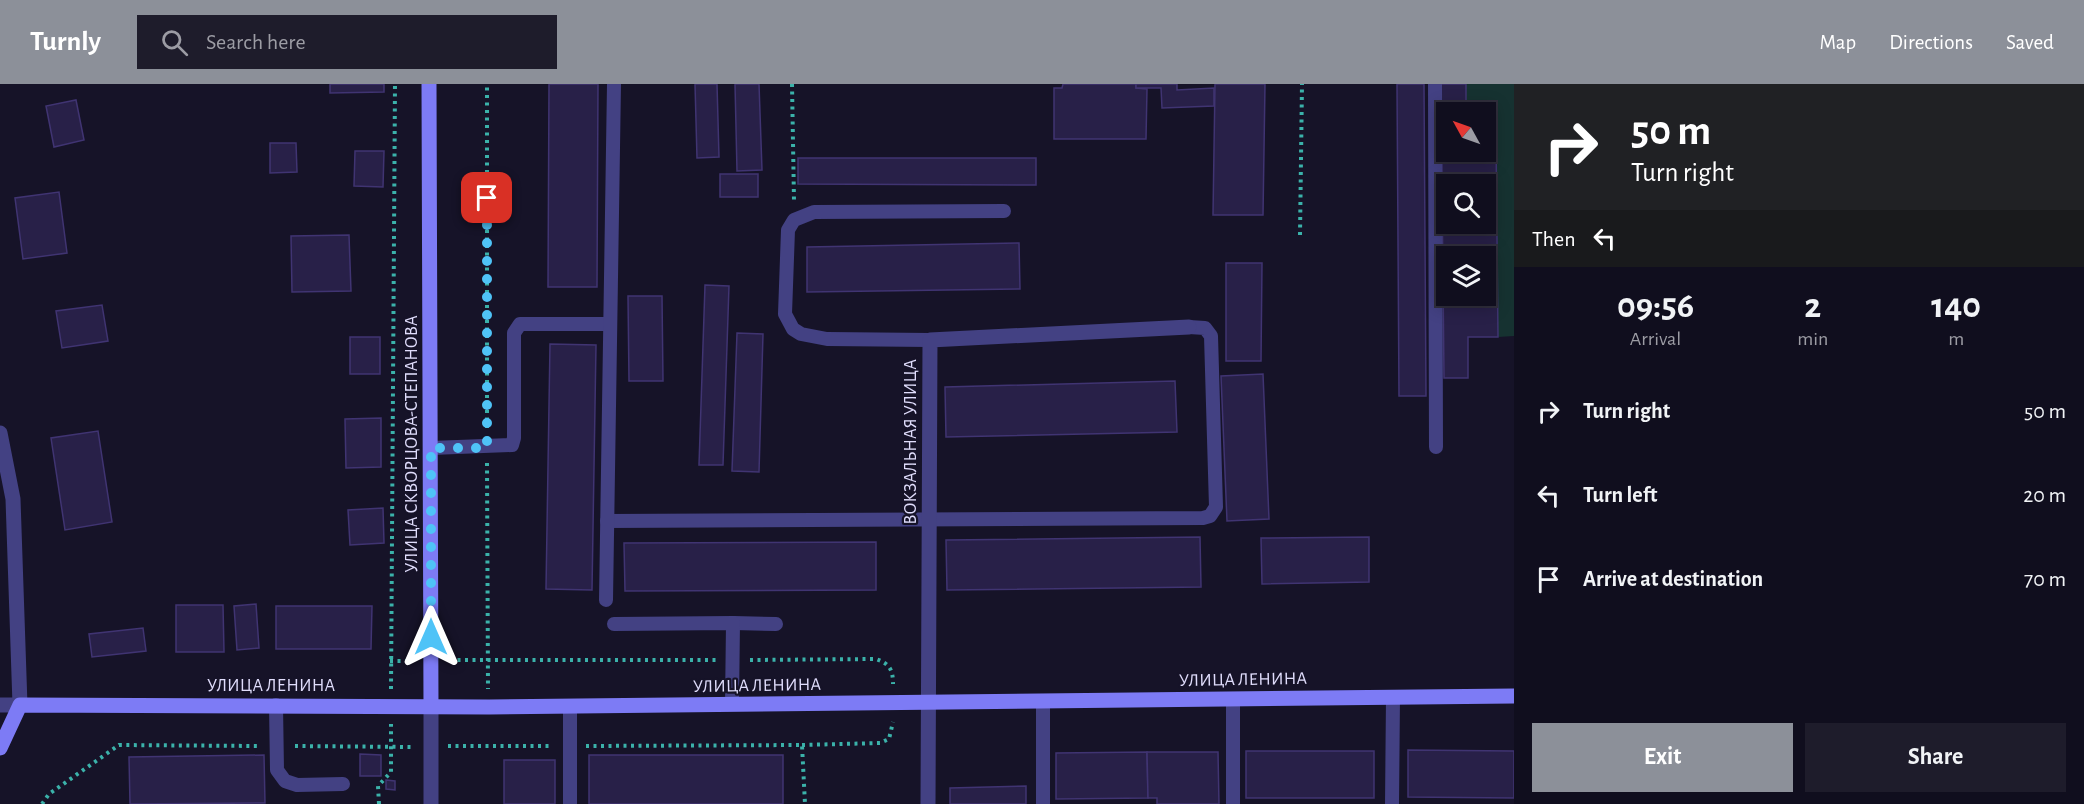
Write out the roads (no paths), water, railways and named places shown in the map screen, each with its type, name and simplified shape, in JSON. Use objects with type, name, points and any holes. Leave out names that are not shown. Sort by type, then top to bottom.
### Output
[{"type":"main road","name":"УЛИЦА СКВОРЦОВА-СТЕПАНОВА","points":[[429,84],[431,705]]},
{"type":"main road","name":"УЛИЦА ЛЕНИНА","points":[[20,705],[489,707],[1514,696]]},
{"type":"main road","points":[[0,748],[20,705]]},
{"type":"street","name":"ВОКЗАЛЬНАЯ УЛИЦА","points":[[928,804],[930,340],[1189,327]]},
{"type":"street","points":[[0,433],[13,499],[20,705]]},
{"type":"street","name":"УЛИЦА ЛЕНИНА","points":[[0,705],[20,705]]},
{"type":"street","name":"УЛИЦА СКВОРЦОВА-СТЕПАНОВА","points":[[431,705],[431,804]]},
{"type":"lane","points":[[606,600],[614,84]]},
{"type":"lane","points":[[1435,84],[1436,447]]},
{"type":"lane","points":[[930,340],[827,339],[801,334],[793,329],[785,314],[788,230],[794,220],[814,212],[1004,211]]},
{"type":"lane","points":[[431,448],[487,448],[512,445],[514,438],[514,333],[520,324],[610,324]]},
{"type":"lane","points":[[607,521],[1203,518],[1210,516],[1216,507],[1211,336],[1205,328],[1189,327]]},
{"type":"lane","points":[[732,704],[733,623]]},
{"type":"lane","points":[[614,624],[776,624]]},
{"type":"lane","points":[[1392,804],[1394,697]]},
{"type":"lane","points":[[1233,699],[1233,804]]},
{"type":"lane","points":[[1043,701],[1043,804]]},
{"type":"lane","points":[[276,705],[278,770],[285,781],[297,785],[343,784]]},
{"type":"lane","points":[[570,706],[570,804]]}]
